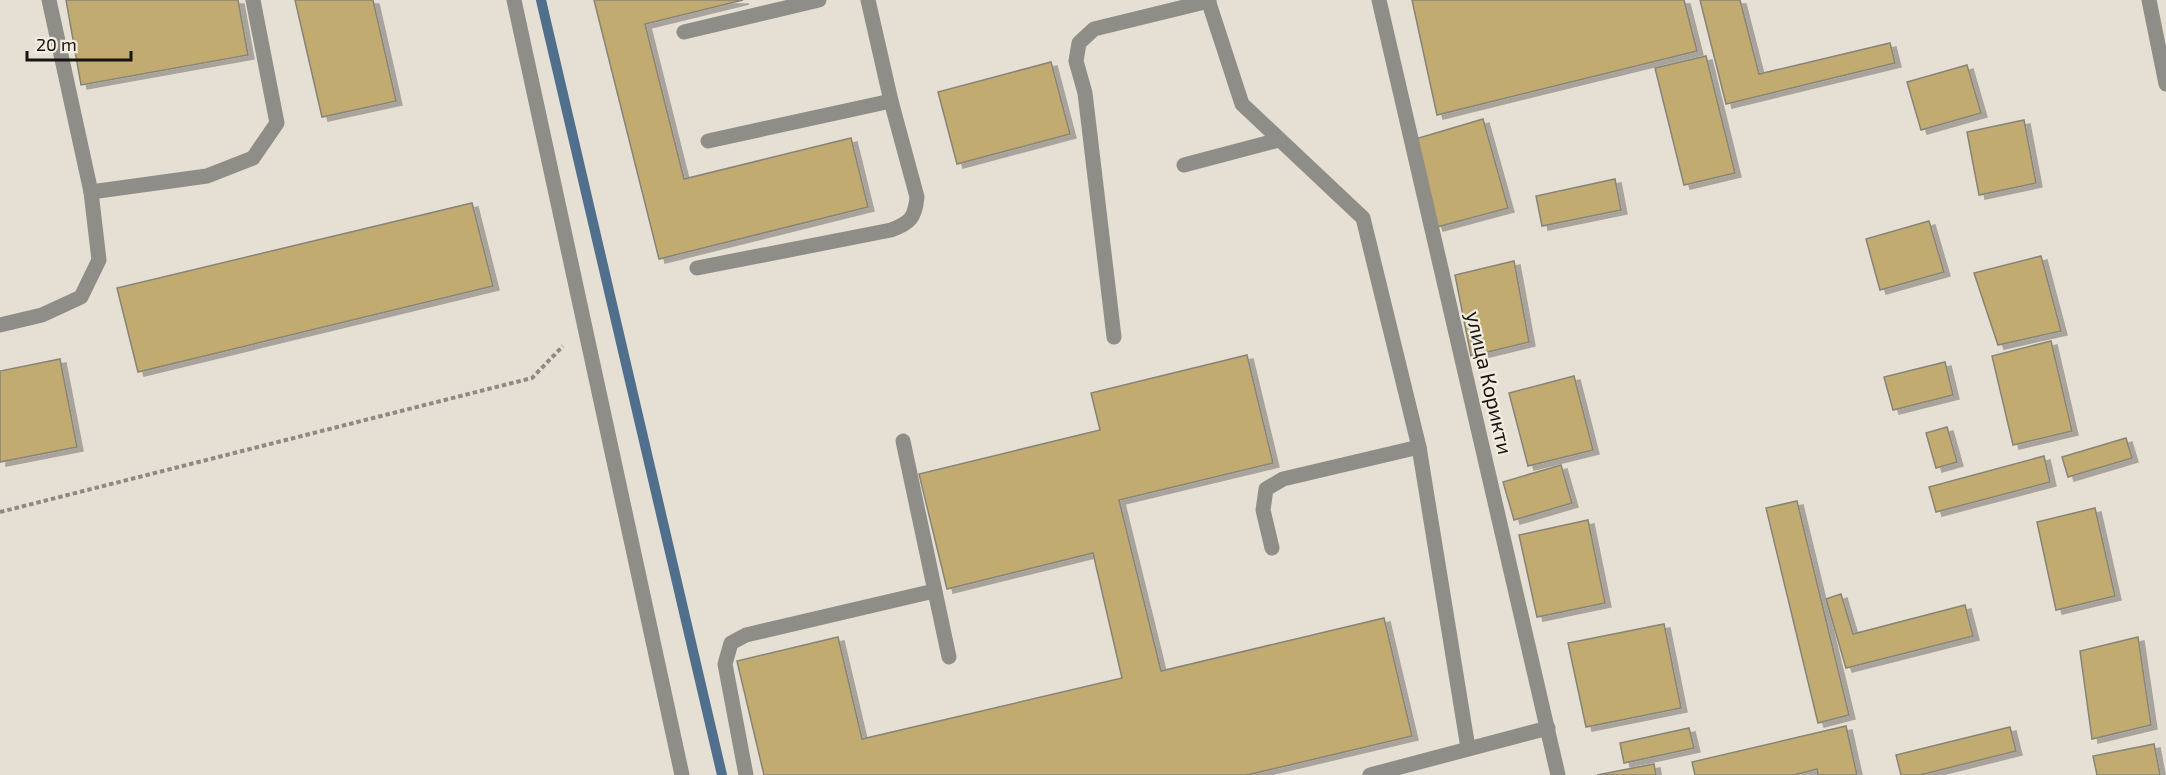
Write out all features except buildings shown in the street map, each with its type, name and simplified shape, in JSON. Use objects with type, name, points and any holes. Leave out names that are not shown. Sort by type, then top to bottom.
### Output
[{"type":"street","points":[[0,325],[42,315],[81,297],[99,260],[91,192],[49,0]]},
{"type":"street","points":[[91,192],[207,176],[253,158],[277,123],[253,0]]},
{"type":"street","points":[[514,0],[682,775]]},
{"type":"street","points":[[684,32],[819,0]]},
{"type":"street","points":[[697,268],[891,230],[907,224],[916,211],[917,197],[891,101],[868,0]]},
{"type":"street","points":[[1114,336],[1085,93],[1076,62],[1079,43],[1094,29],[1208,0],[1242,104],[1363,218],[1419,447],[1468,748]]},
{"type":"street","name":"улица Корикти","points":[[1379,0],[1558,775]]},
{"type":"street","points":[[2149,0],[2166,84]]},
{"type":"street","points":[[708,141],[891,101]]},
{"type":"street","points":[[1184,165],[1279,140]]},
{"type":"street","points":[[903,441],[949,657]]},
{"type":"street","points":[[1272,548],[1263,510],[1266,489],[1283,479],[1419,447]]},
{"type":"street","points":[[746,775],[725,664],[731,643],[746,635],[934,591]]},
{"type":"street","points":[[1370,775],[1548,728]]},
{"type":"path","points":[[0,512],[532,378],[584,324]]},
{"type":"waterway","points":[[541,0],[722,775]]}]
